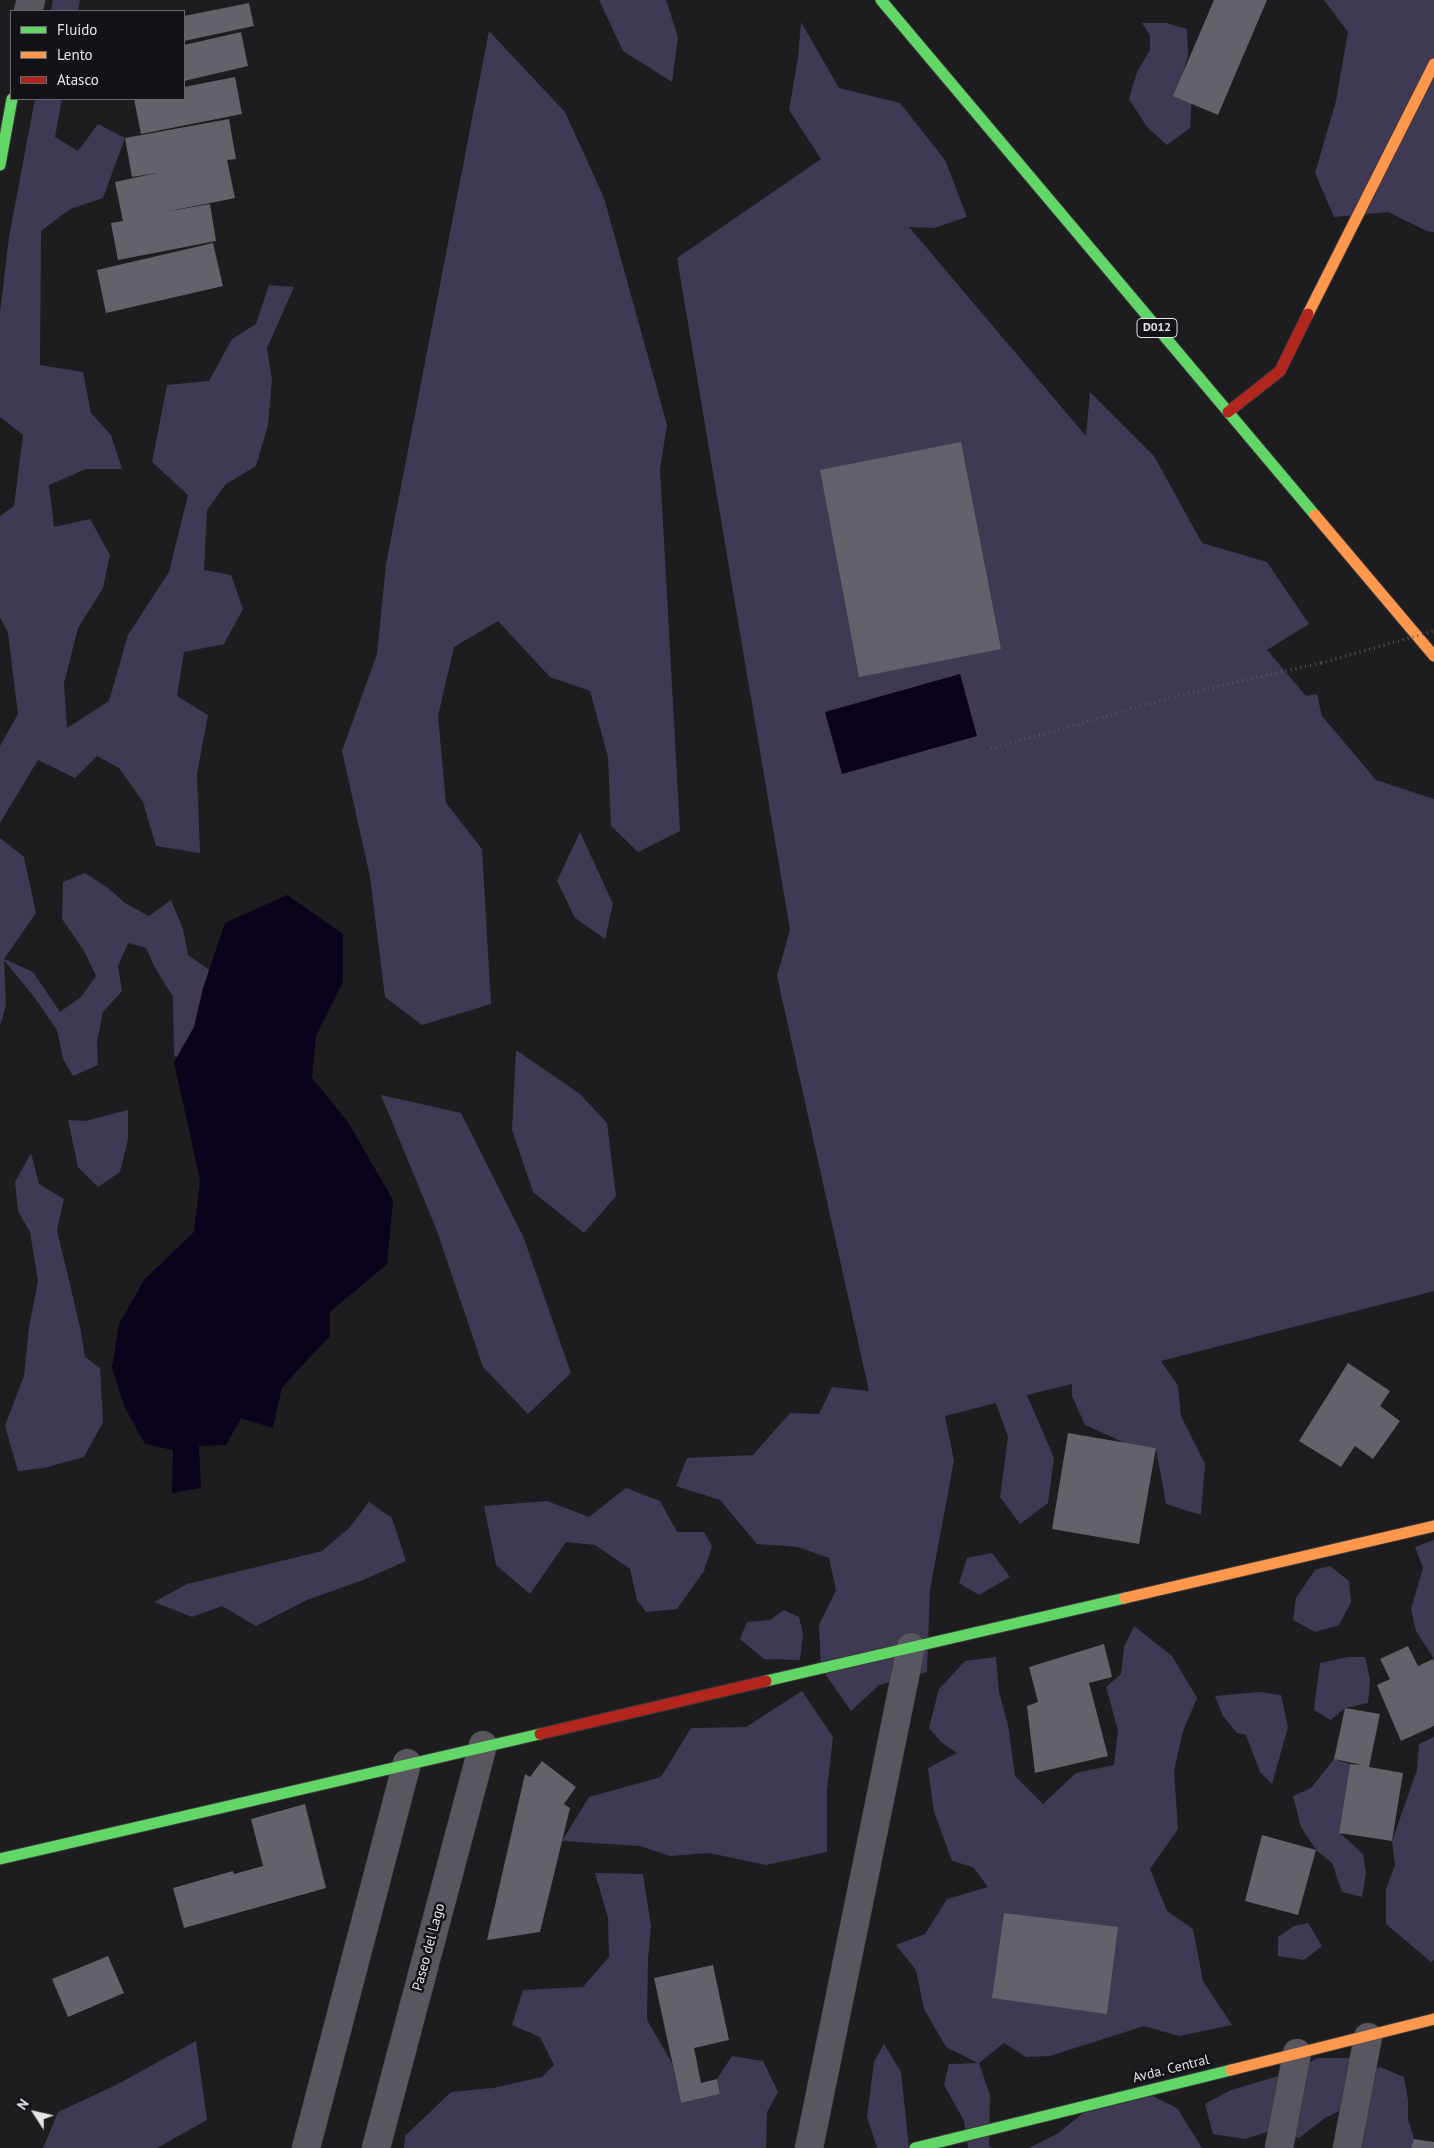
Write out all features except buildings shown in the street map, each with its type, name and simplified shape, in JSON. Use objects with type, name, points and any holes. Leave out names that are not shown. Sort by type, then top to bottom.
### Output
[{"type":"street","name":"D012","points":[[881,0],[1434,656]]},
{"type":"street","points":[[1228,412],[1280,370],[1434,64]]},
{"type":"street","points":[[0,165],[12,100]]},
{"type":"street","points":[[0,1859],[483,1745],[1434,1526]]},
{"type":"street","points":[[809,2148],[911,1647]]},
{"type":"street","name":"Paseo del Lago","points":[[376,2148],[483,1745]]},
{"type":"street","points":[[306,2148],[407,1763]]},
{"type":"street","name":"Avda. Central","points":[[915,2148],[1297,2052],[1368,2037],[1434,2019]]},
{"type":"street","points":[[1347,2148],[1368,2037]]},
{"type":"street","points":[[1279,2148],[1297,2052]]},
{"type":"path","points":[[991,749],[1180,696],[1321,663],[1434,631]]},
{"type":"shaded area","points":[[53,0],[80,0],[78,10],[51,10]]},
{"type":"shaded area","points":[[599,0],[666,0],[678,37],[672,82],[623,51]]},
{"type":"shaded area","points":[[1324,0],[1434,0],[1434,232],[1427,231],[1388,212],[1334,217],[1315,173],[1336,101],[1348,32]]},
{"type":"shaded area","points":[[801,22],[839,88],[900,103],[945,160],[967,217],[934,228],[909,227],[1086,436],[1090,392],[1154,456],[1202,543],[1267,562],[1309,624],[1267,650],[1306,696],[1317,694],[1322,716],[1376,780],[1434,799],[1434,1291],[1161,1361],[1178,1386],[1181,1416],[1205,1464],[1201,1515],[1166,1504],[1156,1448],[1125,1443],[1085,1425],[1072,1396],[1072,1384],[1027,1395],[1054,1458],[1048,1503],[1020,1524],[1000,1497],[1008,1437],[996,1403],[945,1416],[954,1461],[930,1589],[927,1672],[879,1685],[851,1711],[821,1668],[819,1625],[836,1590],[829,1558],[798,1547],[757,1544],[720,1500],[676,1486],[687,1458],[753,1455],[790,1413],[819,1414],[832,1387],[869,1391],[777,976],[790,930],[677,258],[821,159],[789,110],[798,58]]},
{"type":"shaded area","points":[[1142,23],[1167,23],[1187,29],[1188,56],[1181,78],[1192,97],[1190,128],[1167,145],[1147,127],[1129,99],[1137,72],[1150,50],[1150,35]]},
{"type":"shaded area","points":[[489,31],[565,112],[604,198],[667,425],[660,469],[680,831],[638,852],[611,826],[608,757],[590,691],[550,677],[498,621],[454,647],[438,716],[446,803],[482,849],[491,1004],[422,1025],[385,997],[370,877],[342,751],[377,654],[386,564]]},
{"type":"shaded area","points":[[35,100],[62,100],[55,137],[78,151],[98,124],[125,138],[103,198],[70,209],[41,231],[40,365],[83,372],[91,413],[111,435],[122,469],[86,469],[49,485],[54,527],[90,519],[110,555],[103,588],[78,628],[64,683],[67,728],[109,701],[128,635],[169,572],[188,495],[152,462],[167,385],[209,381],[232,339],[256,324],[269,285],[294,287],[267,348],[272,380],[268,425],[256,466],[226,484],[207,510],[204,570],[231,575],[243,609],[224,644],[184,652],[177,696],[208,715],[197,774],[200,853],[156,846],[143,802],[119,768],[97,756],[75,778],[38,760],[0,823],[0,746],[18,714],[8,633],[0,617],[0,516],[14,506],[23,435],[0,417],[0,313],[9,237]]},
{"type":"shaded area","points":[[960,674],[977,736],[842,774],[825,712]]},
{"type":"shaded area","points":[[580,832],[613,904],[605,939],[575,918],[557,881]]},
{"type":"shaded area","points":[[0,838],[24,857],[36,913],[4,959],[33,972],[60,1012],[81,997],[96,976],[83,949],[62,919],[63,882],[85,873],[108,888],[125,903],[149,916],[171,900],[183,929],[188,955],[222,979],[192,1068],[174,1055],[173,997],[154,966],[146,948],[128,943],[118,966],[122,991],[103,1012],[97,1041],[98,1065],[73,1076],[63,1059],[57,1030],[35,998],[4,960],[6,1005],[0,1026]]},
{"type":"shaded area","points":[[287,895],[343,934],[343,982],[316,1036],[312,1078],[348,1122],[393,1200],[387,1264],[330,1312],[330,1336],[282,1387],[273,1428],[241,1418],[226,1445],[199,1446],[201,1488],[172,1493],[173,1450],[145,1444],[125,1408],[112,1368],[119,1324],[144,1280],[194,1232],[200,1180],[174,1062],[194,1027],[203,988],[225,923]]},
{"type":"shaded area","points":[[516,1050],[580,1094],[607,1123],[616,1196],[584,1233],[533,1192],[512,1130]]},
{"type":"shaded area","points":[[381,1095],[461,1113],[523,1236],[571,1373],[528,1414],[483,1367],[437,1231]]},
{"type":"shaded area","points":[[128,1110],[128,1139],[120,1172],[98,1187],[78,1167],[68,1120],[85,1121]]},
{"type":"shaded area","points":[[31,1153],[39,1184],[64,1199],[57,1230],[80,1327],[85,1357],[100,1368],[103,1422],[84,1457],[44,1468],[18,1471],[5,1426],[24,1376],[29,1327],[38,1281],[30,1232],[18,1211],[15,1182]]},
{"type":"shaded area","points":[[626,1488],[660,1501],[677,1532],[704,1532],[712,1546],[704,1571],[677,1609],[646,1612],[637,1600],[630,1569],[595,1545],[566,1542],[530,1594],[496,1565],[484,1506],[547,1501],[589,1517]]},
{"type":"shaded area","points":[[369,1502],[392,1518],[406,1561],[363,1580],[307,1600],[256,1626],[222,1606],[192,1617],[154,1602],[187,1584],[322,1551],[349,1528]]},
{"type":"shaded area","points":[[1434,1540],[1434,1659],[1416,1631],[1411,1609],[1423,1568],[1415,1547]]},
{"type":"shaded area","points":[[992,1553],[1010,1577],[979,1595],[959,1583],[967,1558]]},
{"type":"shaded area","points":[[1330,1566],[1349,1581],[1351,1602],[1339,1625],[1315,1632],[1293,1620],[1296,1598],[1315,1570]]},
{"type":"shaded area","points":[[784,1610],[799,1617],[803,1634],[800,1660],[764,1659],[740,1639],[747,1622],[770,1620]]},
{"type":"shaded area","points":[[1134,1626],[1172,1656],[1197,1698],[1183,1731],[1174,1771],[1178,1829],[1150,1869],[1167,1911],[1193,1929],[1203,1981],[1232,2025],[1179,2036],[1144,2026],[1050,2056],[1026,2057],[1004,2043],[979,2063],[990,2095],[989,2146],[992,2148],[968,2148],[964,2121],[944,2085],[949,2064],[978,2063],[946,2047],[924,2009],[916,1970],[896,1945],[925,1934],[947,1899],[988,1887],[973,1867],[952,1861],[934,1812],[928,1768],[957,1753],[941,1742],[929,1728],[939,1689],[965,1661],[996,1657],[999,1692],[1008,1725],[1015,1776],[1043,1804],[1076,1773],[1114,1765],[1118,1730],[1106,1687],[1121,1674],[1124,1647]]},
{"type":"shaded area","points":[[1348,1657],[1365,1657],[1370,1680],[1368,1703],[1345,1708],[1331,1720],[1314,1710],[1320,1663]]},
{"type":"shaded area","points":[[802,1691],[833,1737],[827,1790],[827,1852],[766,1865],[709,1853],[670,1856],[640,1846],[562,1841],[589,1797],[661,1777],[691,1728],[746,1727]]},
{"type":"shaded area","points":[[1260,1692],[1281,1695],[1288,1727],[1272,1784],[1260,1772],[1246,1735],[1237,1733],[1223,1716],[1215,1696]]},
{"type":"shaded area","points":[[1434,1737],[1434,1960],[1431,1962],[1386,1924],[1386,1889],[1395,1865],[1392,1841],[1417,1770],[1419,1744]]},
{"type":"shaded area","points":[[1334,1759],[1350,1764],[1339,1832],[1363,1854],[1366,1873],[1362,1897],[1342,1892],[1332,1863],[1316,1850],[1301,1827],[1293,1796],[1311,1788]]},
{"type":"shaded area","points":[[595,1873],[643,1874],[651,1926],[648,1959],[647,2020],[672,2063],[681,2103],[720,2094],[717,2079],[732,2056],[763,2061],[778,2092],[767,2112],[766,2148],[404,2148],[405,2136],[451,2092],[493,2088],[542,2077],[554,2065],[540,2037],[512,2025],[523,1990],[583,1987],[609,1957],[608,1918]]},
{"type":"shaded area","points":[[1308,1923],[1322,1946],[1304,1960],[1278,1956],[1278,1937],[1294,1926]]},
{"type":"shaded area","points":[[196,2041],[207,2120],[157,2148],[43,2148],[58,2112],[118,2084]]},
{"type":"shaded area","points":[[884,2044],[901,2072],[909,2148],[877,2148],[867,2117],[874,2062]]},
{"type":"shaded area","points":[[1318,2058],[1350,2058],[1361,2074],[1380,2067],[1404,2077],[1408,2100],[1408,2119],[1414,2139],[1411,2148],[1361,2148],[1354,2104],[1325,2118],[1299,2138],[1274,2130],[1244,2139],[1213,2134],[1205,2104],[1231,2090],[1282,2075]]},
{"type":"shaded area","points":[[1142,2091],[1177,2108],[1202,2148],[1029,2148],[1057,2134],[1096,2103]]},
{"type":"traffic: fast","points":[[881,0],[1315,515]]},
{"type":"traffic: fast","points":[[0,165],[12,100]]},
{"type":"traffic: fast","points":[[766,1681],[1125,1598]]},
{"type":"traffic: fast","points":[[0,1859],[540,1734]]},
{"type":"traffic: fast","points":[[915,2148],[1231,2070]]},
{"type":"traffic: slow","points":[[1308,314],[1434,64]]},
{"type":"traffic: slow","points":[[1315,515],[1434,656]]},
{"type":"traffic: slow","points":[[1125,1598],[1434,1526]]},
{"type":"traffic: slow","points":[[1231,2070],[1434,2019]]},
{"type":"traffic: jam","points":[[1228,412],[1280,371],[1308,314]]},
{"type":"traffic: jam","points":[[540,1734],[766,1681]]}]
